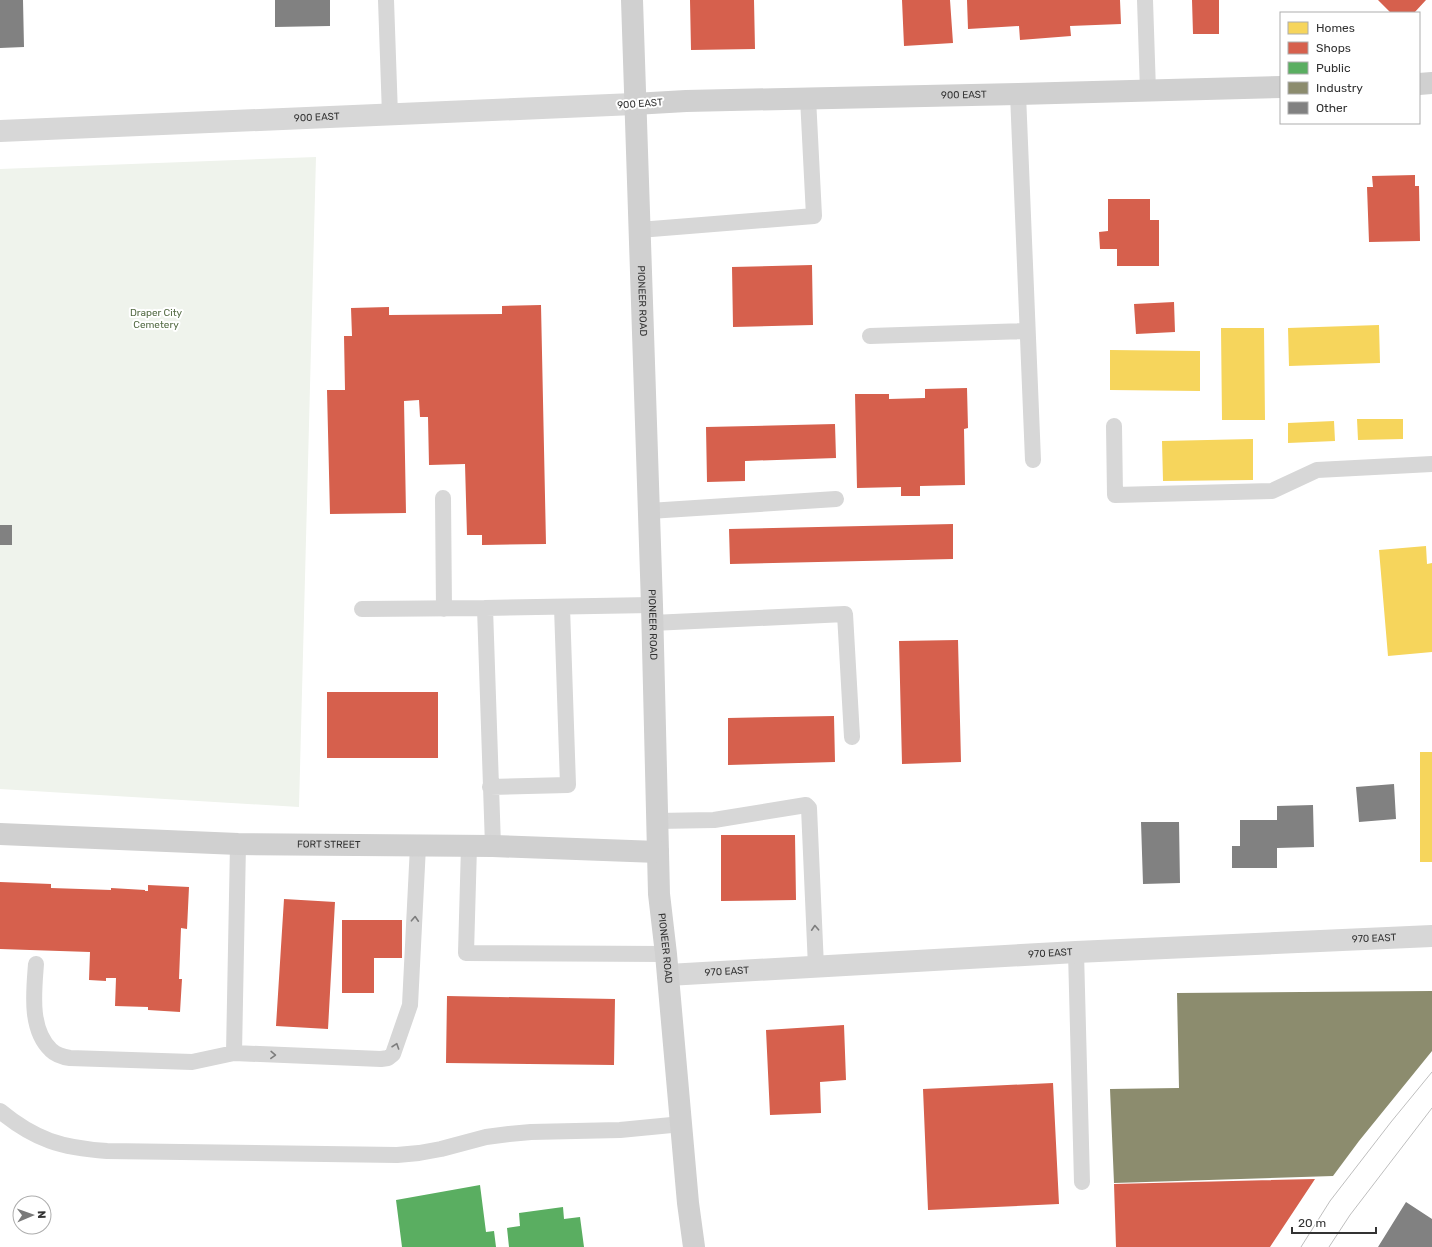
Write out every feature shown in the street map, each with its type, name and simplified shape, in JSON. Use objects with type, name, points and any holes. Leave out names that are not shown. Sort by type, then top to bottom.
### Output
[{"type":"street","name":"PIONEER ROAD","points":[[632,0],[634,104],[649,511],[659,894],[682,1124],[688,1203],[694,1247]]},
{"type":"street","points":[[1420,84],[1432,83]]},
{"type":"street","name":"900 EAST","points":[[0,131],[686,101],[1280,87]]},
{"type":"street","name":"FORT STREET","points":[[0,834],[238,844],[493,846],[658,852]]},
{"type":"street","name":"970 EAST","points":[[667,965],[816,967],[1076,952],[1432,936]]},
{"type":"lane","points":[[390,115],[386,0],[401,0]]},
{"type":"lane","points":[[1145,0],[1148,91]]},
{"type":"lane","points":[[1018,94],[1033,460]]},
{"type":"lane","points":[[639,230],[814,216],[808,98]]},
{"type":"lane","points":[[870,336],[1027,331]]},
{"type":"lane","points":[[1114,426],[1115,495],[1272,491],[1317,470],[1432,464]]},
{"type":"lane","points":[[443,498],[444,609]]},
{"type":"lane","points":[[649,511],[836,499]]},
{"type":"lane","points":[[362,609],[562,607],[652,614],[846,614],[852,737]]},
{"type":"lane","points":[[490,787],[568,785],[562,607]]},
{"type":"lane","points":[[485,608],[493,846]]},
{"type":"lane","points":[[657,821],[714,820],[806,805],[809,808],[816,967]]},
{"type":"lane","points":[[234,1054],[238,844]]},
{"type":"lane","points":[[36,964],[33,1006],[36,1022],[43,1039],[50,1050],[59,1056],[70,1058],[192,1062],[234,1054],[388,1058],[393,1054],[410,1005],[418,846]]},
{"type":"lane","points":[[469,846],[466,953],[667,965]]},
{"type":"lane","points":[[1076,952],[1082,1182]]},
{"type":"lane","points":[[0,1111],[30,1132],[52,1142],[83,1149],[107,1151],[397,1155],[434,1150],[486,1137],[509,1134],[531,1132],[620,1130],[682,1124]]},
{"type":"green space","name":"Draper City Cemetery","points":[[316,157],[299,807],[0,789],[0,169]]},
{"type":"building: Homes","points":[[1379,325],[1380,363],[1289,366],[1288,328]]},
{"type":"building: Homes","points":[[1221,328],[1264,328],[1265,420],[1222,420]]},
{"type":"building: Homes","points":[[1110,350],[1200,351],[1200,391],[1110,390]]},
{"type":"building: Homes","points":[[1357,419],[1403,419],[1403,439],[1358,440]]},
{"type":"building: Homes","points":[[1334,421],[1335,441],[1288,443],[1288,423]]},
{"type":"building: Homes","points":[[1253,439],[1253,480],[1163,481],[1162,441]]},
{"type":"building: Homes","points":[[1426,546],[1427,564],[1432,563],[1432,652],[1388,656],[1379,550]]},
{"type":"building: Homes","points":[[1420,752],[1432,752],[1432,862],[1420,862]]},
{"type":"building: Shops","points":[[690,0],[754,0],[755,49],[691,50]]},
{"type":"building: Shops","points":[[902,0],[950,0],[953,43],[904,46]]},
{"type":"building: Shops","points":[[967,0],[1120,0],[1121,24],[1070,26],[1071,36],[1020,40],[1019,26],[968,29]]},
{"type":"building: Shops","points":[[1192,0],[1219,0],[1219,34],[1193,34]]},
{"type":"building: Shops","points":[[1378,0],[1426,0],[1415,12],[1390,12]]},
{"type":"building: Shops","points":[[1415,175],[1415,186],[1419,186],[1420,241],[1369,242],[1367,187],[1373,187],[1372,176]]},
{"type":"building: Shops","points":[[1108,199],[1150,199],[1150,220],[1159,220],[1159,266],[1117,266],[1117,249],[1100,249],[1099,232],[1108,231]]},
{"type":"building: Shops","points":[[812,265],[813,325],[733,327],[732,267]]},
{"type":"building: Shops","points":[[1174,302],[1175,332],[1136,334],[1134,304]]},
{"type":"building: Shops","points":[[541,305],[546,544],[482,545],[482,535],[467,535],[465,464],[429,465],[428,417],[420,417],[419,400],[404,401],[406,513],[330,514],[327,390],[345,390],[344,336],[352,336],[351,308],[389,307],[389,315],[502,314],[502,306]]},
{"type":"building: Shops","points":[[967,388],[968,428],[964,429],[965,485],[920,486],[920,496],[901,496],[901,487],[857,488],[855,394],[889,394],[889,399],[925,398],[925,389]]},
{"type":"building: Shops","points":[[835,424],[836,458],[745,461],[745,481],[707,482],[706,427]]},
{"type":"building: Shops","points":[[953,524],[953,559],[730,564],[729,529]]},
{"type":"building: Shops","points":[[958,640],[961,762],[902,764],[899,641]]},
{"type":"building: Shops","points":[[327,692],[438,692],[438,758],[327,758]]},
{"type":"building: Shops","points":[[834,716],[835,762],[728,765],[728,718]]},
{"type":"building: Shops","points":[[721,835],[795,835],[796,900],[721,901]]},
{"type":"building: Shops","points":[[0,882],[51,884],[51,888],[111,890],[111,888],[145,891],[148,891],[148,885],[189,887],[187,929],[181,928],[179,979],[182,979],[180,1012],[148,1010],[148,1007],[115,1006],[116,978],[106,978],[106,981],[89,980],[90,952],[0,949]]},
{"type":"building: Shops","points":[[284,899],[335,902],[328,1029],[276,1026]]},
{"type":"building: Shops","points":[[342,920],[402,920],[402,958],[374,958],[374,993],[342,993]]},
{"type":"building: Shops","points":[[447,996],[615,999],[614,1065],[446,1063]]},
{"type":"building: Shops","points":[[844,1025],[846,1080],[820,1082],[821,1113],[770,1115],[766,1030]]},
{"type":"building: Shops","points":[[1053,1083],[1059,1204],[928,1210],[923,1089]]},
{"type":"building: Shops","points":[[1315,1179],[1270,1247],[1116,1247],[1114,1184]]},
{"type":"building: Public","points":[[480,1185],[486,1232],[494,1231],[496,1247],[402,1247],[396,1200]]},
{"type":"building: Public","points":[[563,1207],[564,1219],[580,1217],[584,1247],[509,1247],[507,1228],[520,1226],[519,1213]]},
{"type":"building: Industry","points":[[1432,991],[1432,1051],[1359,1141],[1333,1176],[1114,1183],[1110,1089],[1179,1088],[1177,993]]},
{"type":"building: Other","points":[[0,0],[23,0],[24,47],[0,48]]},
{"type":"building: Other","points":[[275,0],[330,0],[330,26],[275,27]]},
{"type":"building: Other","points":[[0,525],[12,525],[12,545],[0,545]]},
{"type":"building: Other","points":[[1394,784],[1396,819],[1359,822],[1356,787]]},
{"type":"building: Other","points":[[1313,805],[1314,847],[1277,848],[1277,868],[1232,868],[1232,846],[1240,846],[1240,820],[1277,820],[1277,806]]},
{"type":"building: Other","points":[[1141,822],[1179,822],[1180,883],[1143,884]]},
{"type":"building: Other","points":[[1406,1202],[1432,1219],[1432,1247],[1378,1247]]},
{"type":"tram line","points":[[1301,1247],[1330,1201],[1432,1072]]},
{"type":"tram line","points":[[1329,1247],[1350,1215],[1432,1108]]}]
